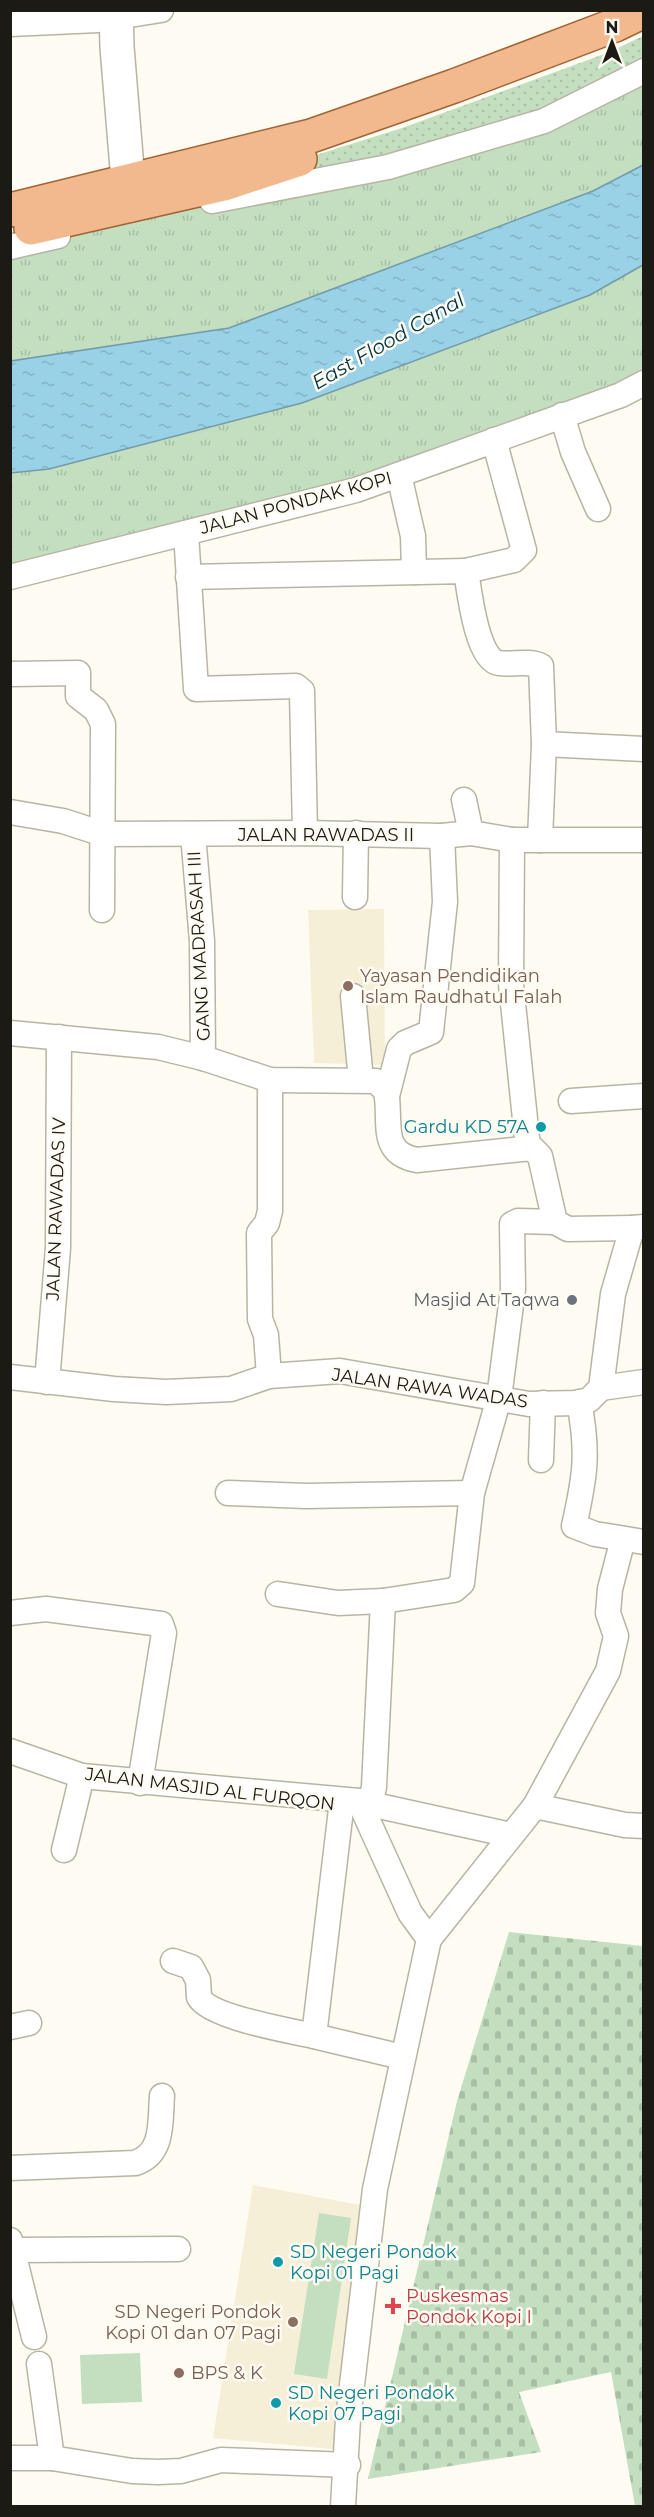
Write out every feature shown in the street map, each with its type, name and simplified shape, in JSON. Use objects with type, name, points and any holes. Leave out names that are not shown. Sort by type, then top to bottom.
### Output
[{"type":"main road","points":[[10,233],[311,136],[486,74],[615,25],[644,11]]},
{"type":"main road","points":[[10,210],[129,193],[224,184],[402,128],[607,53],[644,36]]},
{"type":"street","points":[[10,24],[161,10]]},
{"type":"street","points":[[116,14],[129,193]]},
{"type":"street","points":[[10,246],[156,212],[388,167],[544,122],[644,71]]},
{"type":"street","name":"JALAN PONDAK KOPI","points":[[10,577],[356,490],[621,395],[644,383]]},
{"type":"street","points":[[562,416],[573,452],[598,509]]},
{"type":"street","points":[[188,577],[466,571],[508,562],[520,556],[524,550],[494,440]]},
{"type":"street","points":[[399,475],[408,505],[413,536],[414,572]]},
{"type":"street","points":[[186,533],[196,689],[296,686],[302,691],[305,833]]},
{"type":"street","points":[[466,571],[476,626],[488,657],[497,663],[540,666],[544,744],[540,840]]},
{"type":"street","points":[[10,674],[78,673],[78,696],[96,710],[103,724],[102,910]]},
{"type":"street","points":[[544,744],[644,749]]},
{"type":"street","points":[[464,800],[471,833]]},
{"type":"street","name":"JALAN RAWADAS II","points":[[10,812],[63,821],[103,834],[356,833],[442,836],[471,833],[512,840],[644,840]]},
{"type":"street","points":[[355,897],[356,833]]},
{"type":"street","name":"GANG MADRASAH III","points":[[193,834],[201,940],[204,1058]]},
{"type":"street","points":[[387,1096],[399,1049],[405,1043],[431,1032],[445,902],[442,836]]},
{"type":"street","points":[[512,840],[511,984],[528,1148]]},
{"type":"street","points":[[353,996],[361,1080]]},
{"type":"street","points":[[10,1033],[158,1047],[204,1058],[270,1080],[376,1081],[384,1087],[387,1096],[390,1140],[395,1150],[404,1158],[417,1160],[528,1148],[538,1152],[555,1222]]},
{"type":"street","name":"JALAN RAWADAS IV","points":[[47,1382],[58,1248],[59,1037]]},
{"type":"street","points":[[269,1376],[266,1335],[260,1319],[259,1233],[267,1223],[270,1203],[270,1080]]},
{"type":"street","points":[[571,1101],[644,1096]]},
{"type":"street","points":[[278,1594],[338,1603],[383,1601],[454,1590],[461,1584],[472,1493],[499,1398],[513,1289],[512,1224],[518,1221],[555,1222],[568,1229],[638,1227],[613,1294],[601,1388]]},
{"type":"street","name":"JALAN RAWA WADAS","points":[[10,1377],[166,1392],[231,1389],[269,1376],[340,1371],[529,1404],[579,1402]]},
{"type":"street","points":[[344,2506],[348,2465],[348,2419],[375,2189],[429,1939],[535,1806],[608,1671],[616,1636],[608,1613],[609,1589],[633,1540],[574,1526],[584,1480],[586,1440],[579,1402],[589,1400],[601,1388],[644,1382]]},
{"type":"street","points":[[541,1460],[543,1403]]},
{"type":"street","points":[[228,1493],[306,1496],[472,1493]]},
{"type":"street","points":[[357,1802],[376,1765],[383,1601]]},
{"type":"street","points":[[10,1613],[46,1610],[161,1624],[164,1633],[140,1783]]},
{"type":"street","name":"JALAN MASJID AL FURQON","points":[[10,1751],[82,1776],[357,1802],[314,2036]]},
{"type":"street","points":[[63,1850],[82,1776]]},
{"type":"street","points":[[357,1802],[511,1835]]},
{"type":"street","points":[[357,1802],[405,1903],[429,1939]]},
{"type":"street","points":[[535,1806],[644,1826]]},
{"type":"street","points":[[173,1961],[191,1967],[198,1980],[199,1997],[210,2008],[254,2023],[402,2057]]},
{"type":"street","points":[[10,2168],[135,2163],[145,2160],[157,2146],[162,2096]]},
{"type":"street","points":[[34,2337],[12,2245],[178,2249]]},
{"type":"street","points":[[39,2364],[52,2458]]},
{"type":"street","points":[[10,2458],[52,2458],[132,2471],[158,2472],[181,2471],[221,2460],[348,2465]]},
{"type":"shaded area","name":"Yayasan Pendidikan Islam Raudhatul Falah","points":[[384,909],[385,1065],[314,1063],[308,910]]},
{"type":"shaded area","name":"SD Negeri Pondok Kopi 01 dan 07 Pagi","points":[[253,2185],[366,2206],[342,2450],[213,2438]]},
{"type":"green space","points":[[643,36],[643,69],[544,121],[11,246],[10,233],[224,184],[402,128],[607,53]]},
{"type":"green space","points":[[643,70],[643,383],[399,475],[11,577],[11,247]]},
{"type":"green space","points":[[509,1932],[643,1946],[643,2506],[635,2506],[611,2372],[519,2392],[541,2452],[368,2479],[457,2101]]},
{"type":"green space","points":[[319,2213],[351,2218],[327,2379],[294,2374]]},
{"type":"green space","points":[[140,2353],[142,2402],[82,2404],[80,2355]]},
{"type":"water","name":"East Flood Canal","points":[[643,165],[643,265],[590,295],[302,403],[49,469],[11,473],[11,361],[229,328],[593,191]]},
{"type":"place","name":"Yayasan Pendidikan Islam Raudhatul Falah","points":[[348,986]]},
{"type":"place","name":"Gardu KD 57A","points":[[541,1127]]},
{"type":"place","name":"Masjid At Taqwa","points":[[572,1300]]},
{"type":"place","name":"SD Negeri Pondok Kopi 01 Pagi","points":[[278,2262]]},
{"type":"place","name":"Puskesmas Pondok Kopi I","points":[[393,2306]]},
{"type":"place","name":"SD Negeri Pondok Kopi 01 dan 07 Pagi","points":[[293,2322]]},
{"type":"place","name":"BPS & K","points":[[179,2373]]},
{"type":"place","name":"SD Negeri Pondok Kopi 07 Pagi","points":[[276,2403]]}]
